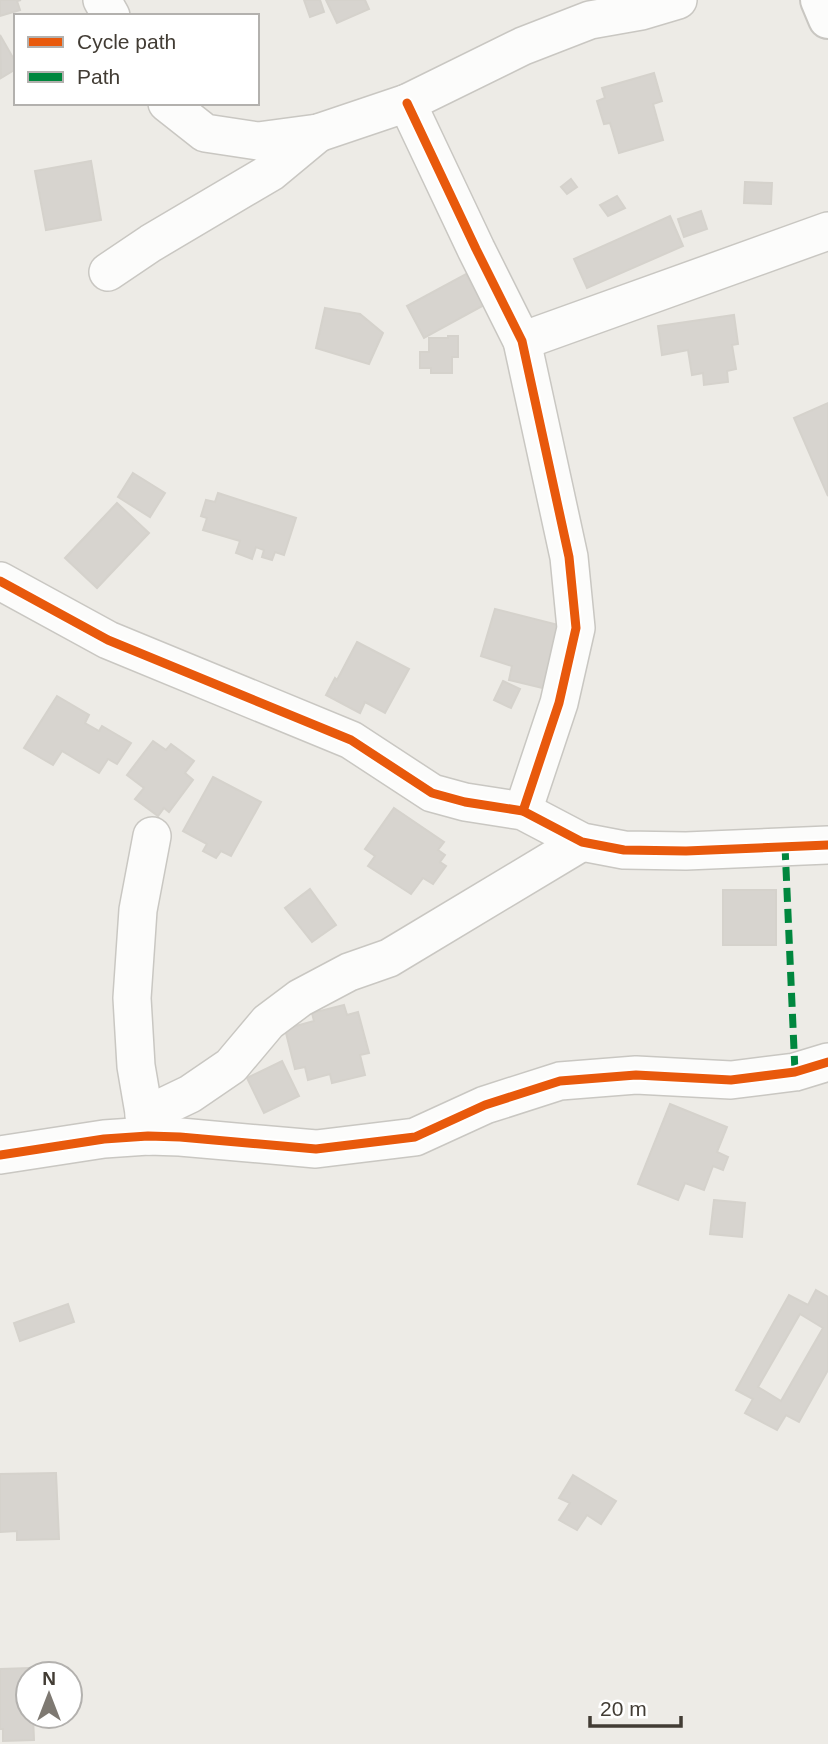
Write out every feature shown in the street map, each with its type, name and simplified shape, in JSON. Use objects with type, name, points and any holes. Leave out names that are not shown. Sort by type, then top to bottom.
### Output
[{"type":"street","points":[[170,105],[205,133],[258,142],[318,133],[407,103],[523,46],[590,20],[641,11],[678,0]]},
{"type":"street","points":[[820,0],[828,19]]},
{"type":"street","points":[[407,103],[475,249],[522,341],[569,557],[576,628],[559,703],[523,811]]},
{"type":"street","points":[[108,272],[151,243],[271,172],[318,133]]},
{"type":"street","points":[[522,341],[828,231]]},
{"type":"street","points":[[0,581],[108,640],[351,740],[432,793],[465,802],[523,811],[582,842],[624,850],[686,851],[828,845]]},
{"type":"street","points":[[146,1126],[136,1066],[132,998],[138,910],[152,836]]},
{"type":"street","points":[[0,1155],[104,1139],[146,1126],[231,1066],[268,1022],[300,998],[349,972],[388,958],[582,842]]},
{"type":"street","points":[[146,1126],[180,1137],[316,1149],[415,1137],[485,1105],[561,1081],[636,1074],[732,1080],[795,1072],[828,1062]]},
{"type":"building","points":[[0,0],[21,0],[17,1],[20,10],[0,16]]},
{"type":"building","points":[[304,0],[320,0],[324,12],[310,17]]},
{"type":"building","points":[[326,0],[365,0],[369,9],[337,23]]},
{"type":"building","points":[[0,35],[14,60],[14,70],[1,78]]},
{"type":"building","points":[[654,73],[662,101],[653,104],[663,140],[619,153],[610,123],[604,124],[597,101],[605,98],[602,88]]},
{"type":"building","points":[[91,161],[101,220],[46,230],[35,171]]},
{"type":"building","points":[[571,179],[577,187],[567,194],[561,187]]},
{"type":"building","points":[[745,182],[772,183],[771,204],[744,203]]},
{"type":"building","points":[[617,196],[625,208],[608,216],[600,205]]},
{"type":"building","points":[[701,211],[707,229],[684,237],[678,219]]},
{"type":"building","points":[[670,216],[683,246],[587,288],[574,259]]},
{"type":"building","points":[[466,274],[484,305],[424,338],[407,306]]},
{"type":"building","points":[[325,308],[360,314],[383,333],[369,364],[316,348]]},
{"type":"building","points":[[734,315],[738,344],[732,345],[736,369],[727,371],[728,382],[704,385],[703,373],[692,375],[688,350],[662,355],[658,326]]},
{"type":"building","points":[[458,336],[458,357],[452,357],[452,373],[431,373],[431,368],[420,368],[420,352],[429,352],[429,338]]},
{"type":"building","points":[[828,403],[828,496],[794,418]]},
{"type":"building","points":[[133,473],[165,493],[150,517],[118,497]]},
{"type":"building","points":[[218,493],[296,518],[284,555],[275,552],[272,560],[262,557],[264,550],[256,547],[252,559],[236,553],[240,541],[203,530],[207,518],[201,516],[206,500],[215,502]]},
{"type":"building","points":[[117,503],[149,533],[97,588],[65,558]]},
{"type":"building","points":[[495,609],[566,627],[551,690],[509,680],[512,666],[481,656]]},
{"type":"building","points":[[357,642],[409,669],[385,713],[365,702],[360,713],[326,695]]},
{"type":"building","points":[[503,681],[520,689],[511,708],[494,700]]},
{"type":"building","points":[[57,696],[89,715],[85,723],[99,731],[102,726],[131,743],[117,764],[108,759],[99,773],[62,751],[53,765],[24,748]]},
{"type":"building","points":[[153,741],[166,750],[171,744],[194,761],[185,773],[193,780],[169,812],[164,808],[158,816],[135,799],[144,788],[127,775]]},
{"type":"building","points":[[213,777],[261,802],[231,856],[221,851],[216,858],[203,851],[207,844],[183,831]]},
{"type":"building","points":[[394,808],[444,842],[438,850],[445,855],[440,862],[446,866],[433,884],[423,878],[411,894],[368,866],[375,856],[365,849]]},
{"type":"building","points":[[310,889],[336,925],[312,942],[285,908]]},
{"type":"building","points":[[723,890],[776,890],[776,945],[723,945]]},
{"type":"building","points":[[344,1005],[347,1015],[358,1012],[369,1053],[360,1055],[365,1075],[332,1083],[330,1074],[308,1080],[305,1067],[295,1069],[285,1029],[314,1021],[312,1013]]},
{"type":"building","points":[[282,1061],[299,1096],[264,1113],[247,1078]]},
{"type":"building","points":[[670,1104],[727,1127],[717,1152],[728,1157],[723,1170],[713,1166],[704,1190],[685,1183],[678,1200],[638,1184]]},
{"type":"building","points":[[714,1200],[745,1203],[742,1237],[710,1234]]},
{"type":"building","points":[[816,1290],[828,1297],[828,1370],[799,1422],[786,1415],[777,1430],[745,1413],[753,1399],[736,1390],[789,1295],[808,1305]],"holes":[[[800,1314],[823,1328],[781,1401],[758,1387]]]},
{"type":"building","points":[[68,1304],[74,1322],[20,1341],[14,1323]]},
{"type":"building","points":[[56,1473],[59,1539],[17,1540],[17,1531],[0,1532],[0,1474]]},
{"type":"building","points":[[573,1475],[616,1501],[601,1524],[587,1515],[577,1530],[559,1520],[570,1503],[559,1498]]},
{"type":"building","points":[[0,1669],[14,1669],[14,1730],[34,1730],[34,1740],[3,1741],[3,1729],[0,1729]]},
{"type":"marked path","points":[[785,846],[795,1072]]},
{"type":"cycle path","points":[[407,103],[522,341],[569,557],[576,628],[559,703],[523,811]]},
{"type":"cycle path","points":[[0,581],[108,640],[351,740],[432,793],[465,802],[523,811],[582,842],[624,850],[686,851],[828,845]]},
{"type":"cycle path","points":[[0,1155],[104,1139],[148,1136],[316,1149],[415,1137],[485,1105],[560,1081],[636,1075],[731,1080],[795,1072],[828,1062]]}]
